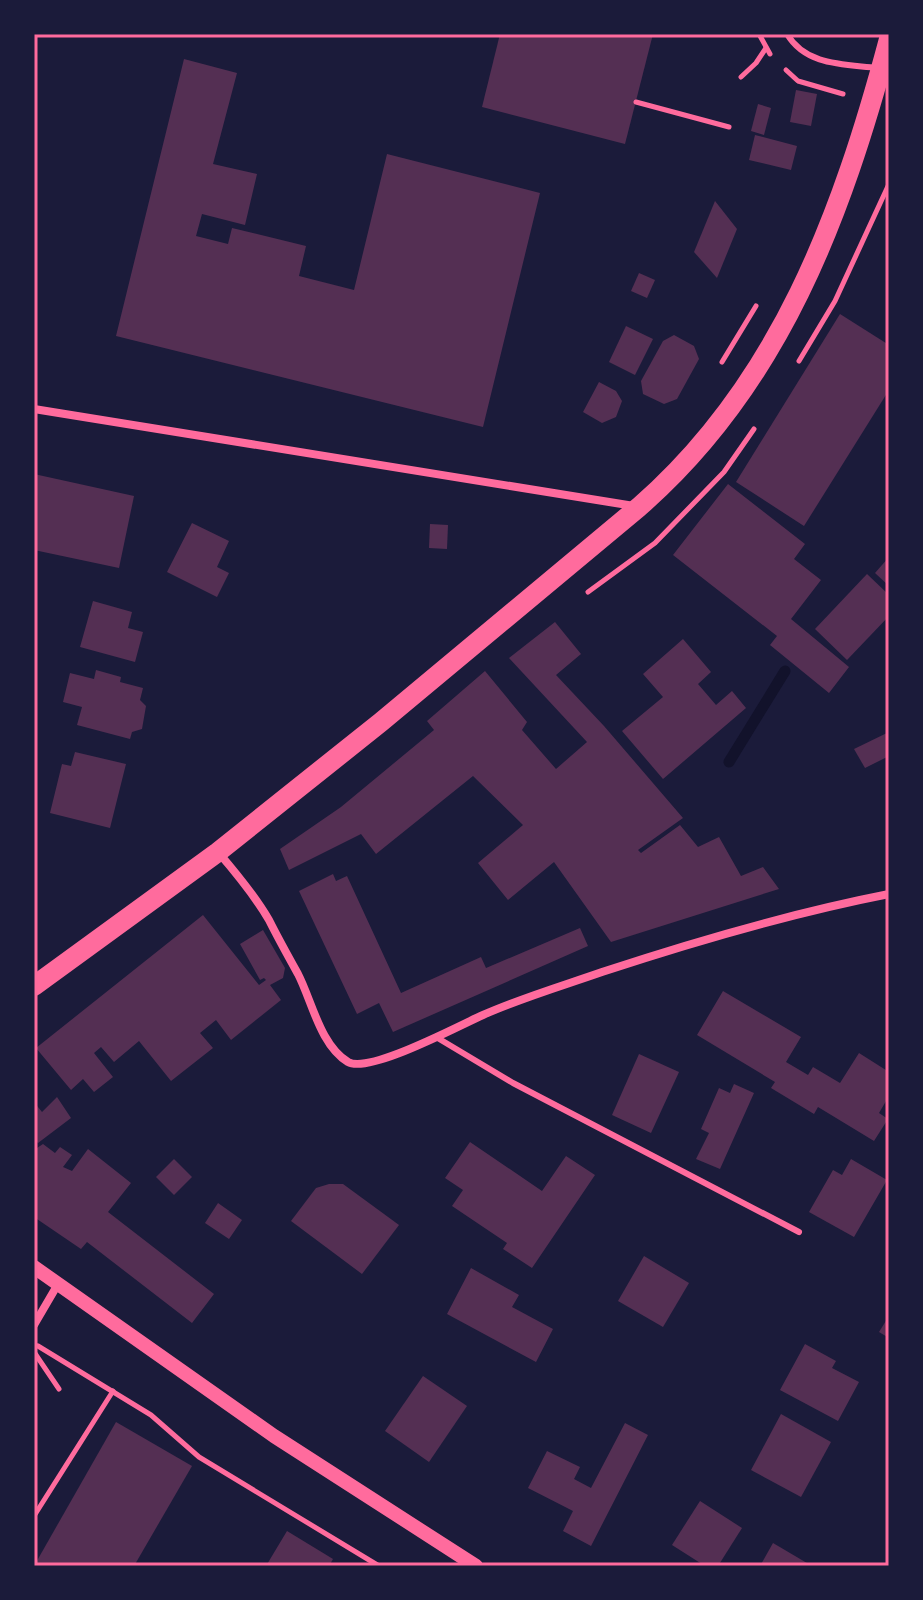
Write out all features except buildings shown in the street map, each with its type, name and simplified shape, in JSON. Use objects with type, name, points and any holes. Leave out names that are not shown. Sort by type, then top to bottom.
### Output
[{"type":"main road","points":[[34,986],[218,852],[381,722],[639,507],[707,441],[751,381],[781,331],[844,192],[889,39]]},
{"type":"street","points":[[34,409],[639,507]]},
{"type":"street","points":[[218,852],[255,897],[299,975],[336,1054],[352,1065],[371,1063],[505,1005],[656,954],[820,907],[889,894]]},
{"type":"street","points":[[34,1267],[274,1436],[476,1566]]},
{"type":"street","points":[[34,1325],[58,1284]]},
{"type":"lane","points":[[787,34],[806,54],[827,62],[881,68]]},
{"type":"lane","points":[[436,1037],[513,1083],[799,1232]]},
{"type":"path","points":[[741,77],[766,48]]},
{"type":"path","points":[[841,100],[844,92]]},
{"type":"path","points":[[636,102],[729,127]]},
{"type":"path","points":[[719,366],[757,303]]},
{"type":"path","points":[[34,1344],[151,1415],[199,1457],[379,1566]]},
{"type":"path","points":[[34,1352],[59,1389]]},
{"type":"path","points":[[34,1516],[113,1391]]},
{"type":"waterway","points":[[729,762],[785,671]]}]
